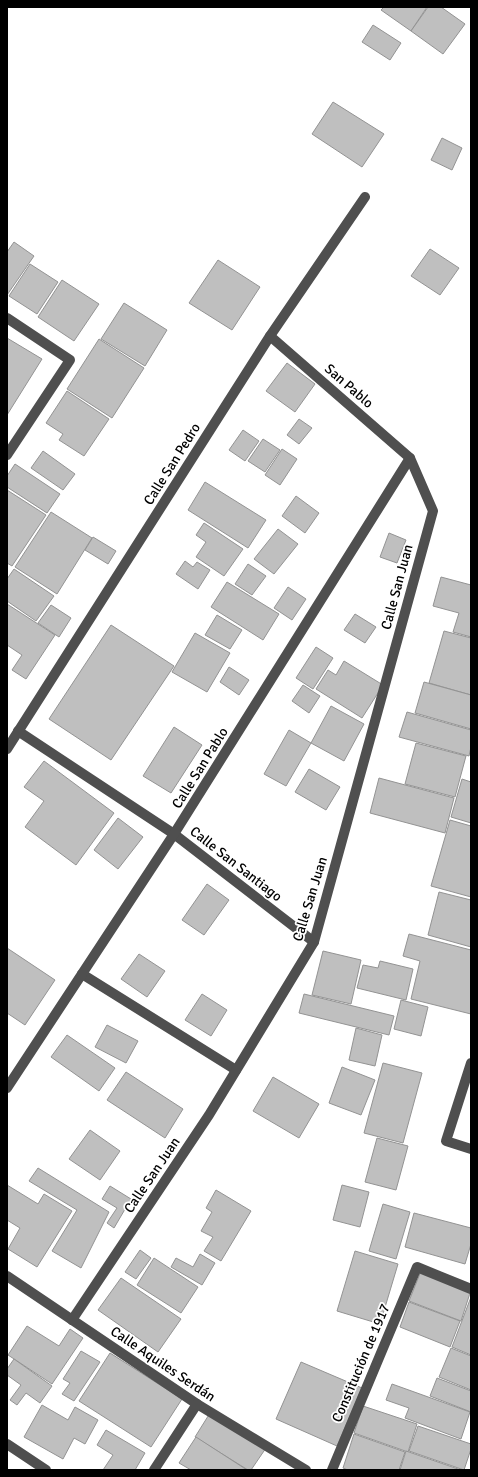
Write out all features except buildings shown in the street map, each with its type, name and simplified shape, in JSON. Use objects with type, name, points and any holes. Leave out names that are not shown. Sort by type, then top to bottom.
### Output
[{"type":"street","name":"Calle San Pedro","points":[[7,749],[270,336],[365,197]]},
{"type":"street","points":[[7,318],[70,360],[7,455]]},
{"type":"street","name":"San Pablo","points":[[270,336],[410,458]]},
{"type":"street","name":"Calle San Pablo","points":[[7,1088],[174,834],[410,458]]},
{"type":"street","name":"Calle San Juan","points":[[72,1320],[209,1116],[314,942],[433,511],[410,458]]},
{"type":"street","name":"Calle San Santiago","points":[[18,731],[174,834],[314,942]]},
{"type":"street","points":[[82,974],[236,1070]]},
{"type":"street","points":[[471,1063],[446,1141],[471,1149]]},
{"type":"street","name":"Constitución de 1917","points":[[332,1470],[417,1268],[471,1289]]},
{"type":"street","name":"Calle Aquiles Serdán","points":[[7,1276],[197,1404],[306,1470]]},
{"type":"street","points":[[154,1470],[197,1404]]},
{"type":"street","points":[[7,1444],[46,1470]]}]
